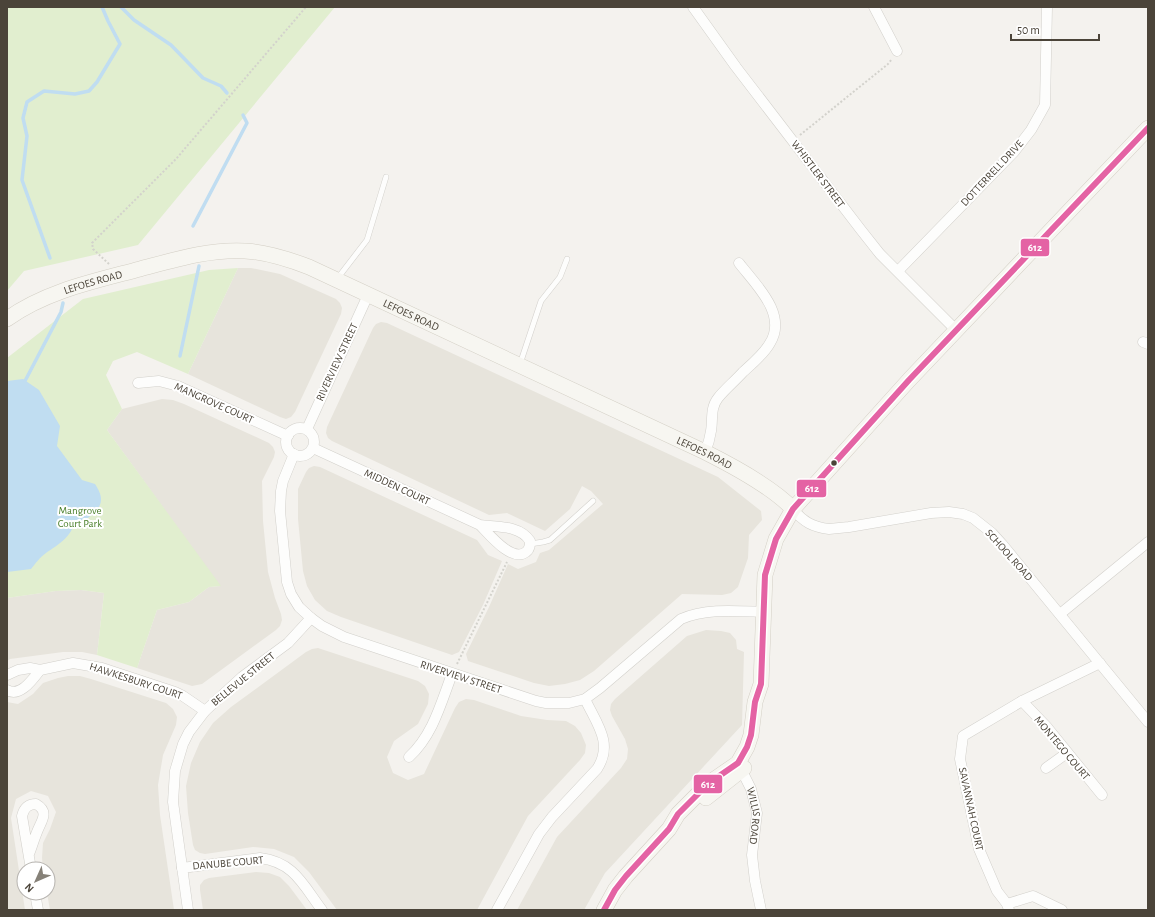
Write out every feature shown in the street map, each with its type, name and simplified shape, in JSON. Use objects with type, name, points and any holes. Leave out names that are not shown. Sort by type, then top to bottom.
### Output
[{"type":"main road","points":[[604,910],[615,890],[626,876],[669,829],[685,818],[756,750],[763,729],[765,700],[761,684],[764,589],[768,561],[776,539],[793,509],[909,380],[1148,128]]},
{"type":"main road","name":"LEFOES ROAD","points":[[7,319],[16,312],[42,298],[115,276],[194,256],[213,252],[244,251],[274,255],[292,260],[337,280],[705,452],[746,475],[780,497],[793,509]]},
{"type":"street","name":"WHISTLER STREET","points":[[693,7],[736,67],[860,230],[956,330]]},
{"type":"street","points":[[874,7],[897,51]]},
{"type":"street","name":"DOTTERRELL DRIVE","points":[[898,271],[1014,152],[1031,130],[1045,105],[1047,7]]},
{"type":"street","points":[[705,452],[711,429],[712,413],[717,400],[768,347],[776,328],[773,312],[766,297],[739,263]]},
{"type":"street","name":"RIVERVIEW STREET","points":[[306,429],[368,295]]},
{"type":"street","name":"MANGROVE COURT","points":[[138,383],[159,380],[178,386],[288,436]]},
{"type":"street","points":[[294,429],[306,429],[310,432],[314,440],[313,448],[310,452],[303,456],[294,454],[286,444],[288,436],[294,429]]},
{"type":"street","name":"MIDDEN COURT","points":[[313,448],[480,525],[499,526],[524,534],[528,537],[530,544]]},
{"type":"street","name":"RIVERVIEW STREET","points":[[294,454],[283,481],[280,501],[287,582],[291,594],[299,607],[311,618],[332,632],[452,674],[536,701],[546,703],[569,703],[584,699],[600,688],[681,619],[697,613],[707,612],[763,612]]},
{"type":"street","name":"SCHOOL ROAD","points":[[793,509],[802,520],[817,527],[829,529],[939,512],[963,514],[973,518],[992,533],[1148,722]]},
{"type":"street","name":"MIDDEN COURT","points":[[480,525],[496,542],[512,552]]},
{"type":"street","points":[[1060,614],[1148,542]]},
{"type":"street","points":[[512,552],[519,554],[527,552],[530,544]]},
{"type":"street","name":"BELLEVUE STREET","points":[[188,910],[173,802],[173,787],[178,758],[183,744],[189,732],[204,711],[242,678],[288,643],[311,618]]},
{"type":"street","name":"HAWKESBURY COURT","points":[[7,675],[18,670],[30,668],[40,670],[73,663],[93,666],[175,692],[204,711]]},
{"type":"street","name":"SAVANNAH COURT","points":[[1008,907],[997,891],[979,849],[960,759],[963,736],[1022,701],[1100,663]]},
{"type":"street","points":[[7,690],[14,693],[21,690],[40,670]]},
{"type":"street","points":[[409,757],[419,748],[428,733],[452,674]]},
{"type":"street","points":[[497,910],[542,830],[552,817],[597,769],[602,761],[604,742],[601,732],[584,699]]},
{"type":"street","name":"MONTEGO COURT","points":[[1022,701],[1046,726],[1102,795]]},
{"type":"street","points":[[1046,768],[1067,752]]},
{"type":"street","name":"WILLIS ROAD","points":[[740,766],[751,789],[757,813],[752,855],[755,881],[761,910]]},
{"type":"street","points":[[29,854],[30,861]]},
{"type":"street","name":"DANUBE COURT","points":[[182,868],[260,858],[272,860],[286,866],[296,874],[322,910]]},
{"type":"street","points":[[1008,907],[1033,896],[1062,910]]},
{"type":"lane","points":[[337,280],[367,240],[386,177]]},
{"type":"lane","points":[[519,365],[540,301],[560,277],[567,259]]},
{"type":"lane","points":[[530,544],[550,540],[593,501]]},
{"type":"path","points":[[115,276],[108,263],[93,248],[92,243],[176,159],[306,7]]},
{"type":"path","points":[[793,141],[888,64],[897,51]]},
{"type":"path","points":[[452,674],[512,552]]},
{"type":"shaded area","points":[[238,268],[251,268],[280,274],[336,299],[342,308],[341,314],[295,412],[291,417],[286,419],[188,374]]},
{"type":"shaded area","points":[[381,322],[387,323],[718,477],[761,511],[762,520],[749,535],[748,558],[738,587],[731,593],[722,595],[682,594],[594,671],[580,680],[549,686],[534,683],[468,661],[466,654],[508,564],[518,569],[536,562],[540,553],[549,550],[603,504],[591,491],[582,486],[570,509],[545,531],[507,513],[489,515],[328,438],[326,433],[327,427],[373,328],[376,324]]},
{"type":"shaded area","points":[[162,399],[173,400],[184,404],[269,443],[275,452],[262,481],[263,521],[268,572],[281,614],[282,620],[280,626],[202,684],[192,686],[137,668],[157,610],[189,602],[209,587],[220,586],[107,430],[122,409]]},
{"type":"shaded area","points":[[314,466],[320,467],[477,540],[488,555],[502,561],[483,605],[459,652],[452,655],[341,617],[327,611],[315,600],[307,586],[303,571],[298,519],[298,489],[306,472],[309,468]]},
{"type":"shaded area","points":[[81,590],[104,593],[97,655],[82,652],[63,652],[10,659],[7,661],[7,598],[56,591]]},
{"type":"shaded area","points":[[706,630],[730,633],[736,640],[737,649],[744,652],[742,725],[605,873],[584,910],[517,910],[557,837],[621,768],[627,759],[628,749],[625,739],[612,716],[610,710],[611,704],[687,636]]},
{"type":"shaded area","points":[[318,648],[418,681],[425,686],[429,694],[428,704],[418,724],[394,741],[387,757],[393,773],[408,780],[424,774],[455,708],[459,702],[466,699],[474,700],[521,716],[566,721],[575,726],[581,733],[586,745],[585,753],[528,816],[477,910],[337,910],[309,872],[294,857],[274,849],[253,847],[205,854],[195,850],[188,813],[186,786],[191,763],[200,742],[213,723],[231,707],[306,652]]},
{"type":"shaded area","points":[[80,676],[166,703],[173,709],[177,717],[176,725],[163,755],[158,785],[160,815],[174,910],[50,910],[48,901],[56,901],[56,861],[42,861],[42,858],[43,843],[56,812],[48,796],[31,791],[16,799],[11,818],[18,861],[16,861],[16,901],[24,901],[25,910],[7,910],[7,702],[18,704],[33,694],[43,683],[58,678]]},
{"type":"shaded area","points":[[256,872],[269,873],[280,877],[289,886],[307,910],[203,910],[200,885],[204,880],[209,878]]},
{"type":"green space","points":[[7,7],[335,7],[138,245],[24,271],[7,291]]},
{"type":"green space","name":"Mangrove Court Park","points":[[238,268],[188,374],[137,352],[113,361],[106,375],[122,409],[107,430],[221,586],[209,587],[189,602],[157,610],[137,668],[97,655],[104,593],[81,590],[56,591],[7,598],[7,358],[83,299],[209,270]]},
{"type":"water","points":[[23,379],[39,390],[60,426],[57,446],[82,480],[95,484],[99,490],[101,500],[98,509],[94,513],[84,521],[75,520],[68,536],[42,556],[31,569],[7,572],[7,381]]},
{"type":"waterway","points":[[50,258],[22,180],[27,136],[23,118],[27,102],[44,91],[75,94],[89,91],[97,82],[120,44],[102,7]]},
{"type":"waterway","points":[[121,7],[134,20],[171,45],[203,78],[221,86],[227,93]]},
{"type":"waterway","points":[[193,226],[247,123],[243,115]]},
{"type":"waterway","points":[[180,356],[199,266]]},
{"type":"waterway","points":[[25,381],[61,312],[63,303]]},
{"type":"transit line","name":"612","points":[[604,910],[615,890],[669,829],[678,814],[709,783],[738,763],[747,747],[751,735],[755,702],[761,684],[765,575],[776,539],[793,509],[909,380],[1148,128]]}]
